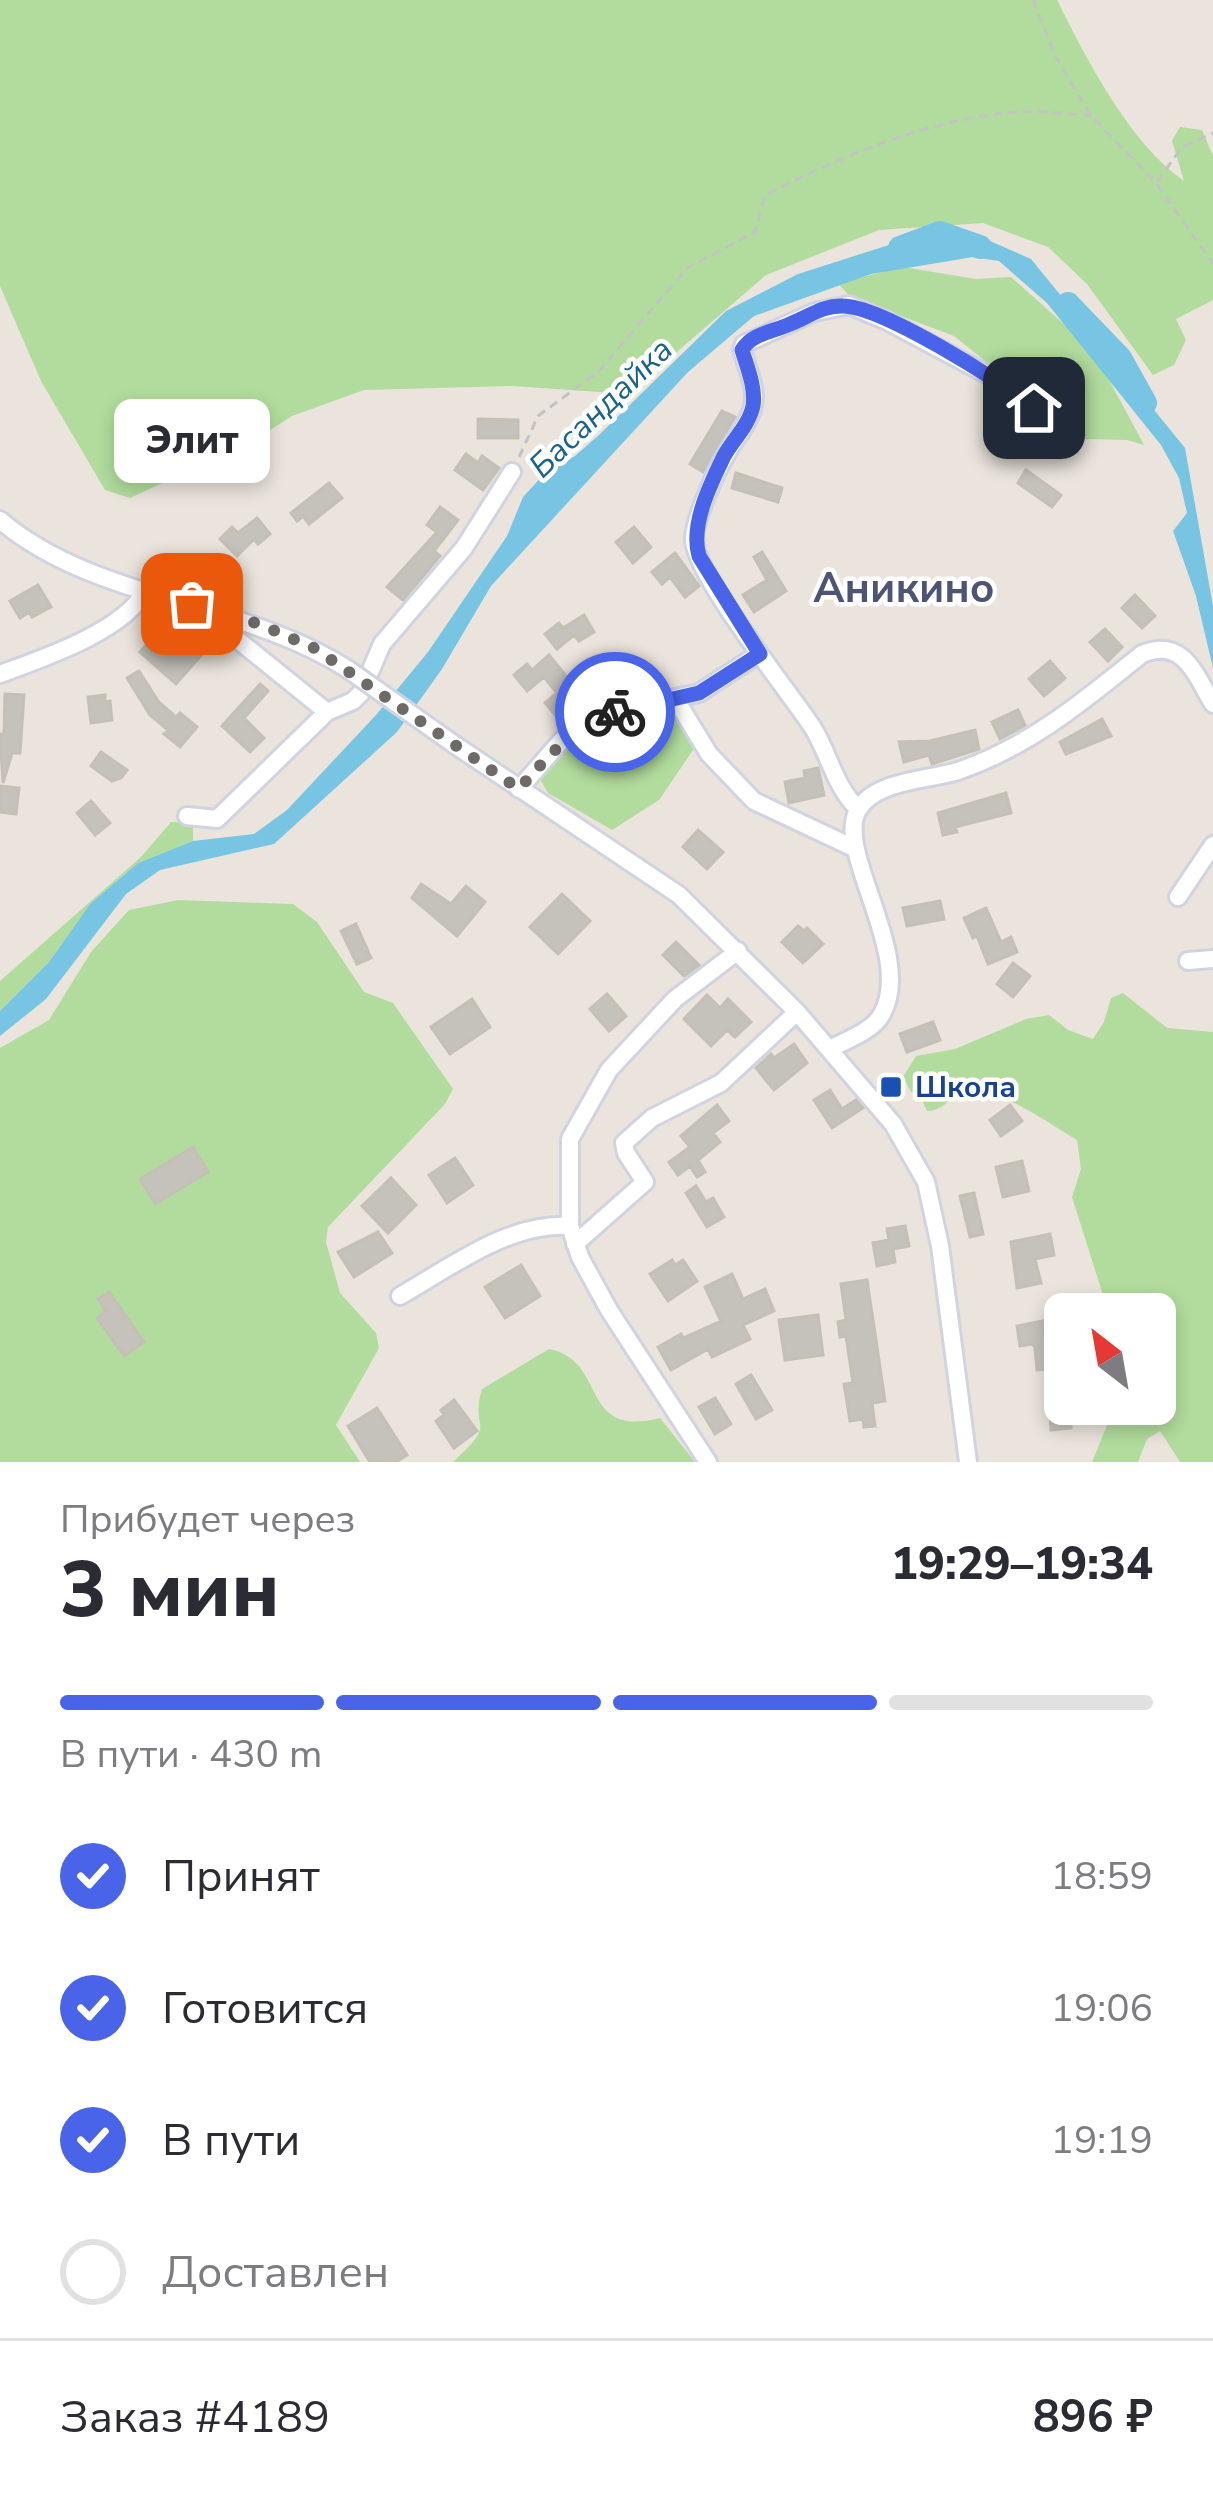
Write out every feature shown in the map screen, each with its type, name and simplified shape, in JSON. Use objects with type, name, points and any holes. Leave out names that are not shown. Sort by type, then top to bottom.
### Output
[{"type":"street","points":[[858,809],[847,799],[815,731],[760,654],[694,541],[724,457],[752,407],[754,393],[742,350],[750,339],[815,312],[849,305],[1007,385],[1060,431]]},
{"type":"street","points":[[188,816],[217,819],[327,712],[361,693],[382,644],[464,548],[512,472]]},
{"type":"street","points":[[0,520],[41,547],[145,590],[281,633],[349,670],[679,895],[738,951],[893,1124],[926,1182],[940,1246],[968,1462]]},
{"type":"street","points":[[0,674],[117,622],[139,604],[145,590]]},
{"type":"street","points":[[196,606],[327,712]]},
{"type":"street","points":[[830,1049],[870,1026],[886,1003],[889,965],[856,849],[853,822],[858,809],[876,793],[956,772],[1063,719],[1142,654],[1156,648],[1168,647],[1181,657],[1213,704]]},
{"type":"street","points":[[519,789],[561,741],[591,721],[699,693],[760,654]]},
{"type":"street","points":[[676,700],[709,754],[754,801],[856,849]]},
{"type":"street","points":[[1178,897],[1213,845]]},
{"type":"street","points":[[708,1462],[602,1298],[572,1235],[570,1139],[609,1070],[675,999],[738,951]]},
{"type":"street","points":[[1188,961],[1213,959]]},
{"type":"street","points":[[572,1235],[645,1182],[624,1142],[652,1118],[721,1082],[796,1012]]},
{"type":"street","points":[[400,1296],[511,1237],[547,1225],[572,1235]]},
{"type":"path","points":[[1034,0],[1056,57],[1091,116],[1156,183],[1213,263]]},
{"type":"path","points":[[512,472],[538,416],[598,372],[687,268],[754,232],[766,195],[837,159],[932,125],[1019,111],[1091,116]]},
{"type":"path","points":[[1156,183],[1182,147],[1213,133]]},
{"type":"green space","points":[[0,0],[1057,0],[1127,122],[1184,181],[1172,141],[1180,127],[1202,130],[1213,156],[1213,300],[1176,319],[1186,340],[1174,365],[1153,375],[1087,284],[1048,247],[983,223],[879,230],[766,275],[628,394],[512,386],[364,390],[292,416],[255,440],[130,498],[105,490],[41,381],[0,286]]},
{"type":"green space","points":[[903,267],[976,279],[1011,277],[1100,363],[1144,445],[1085,439],[1035,393],[954,336],[851,297],[837,283]]},
{"type":"green space","points":[[659,704],[682,722],[695,747],[659,800],[612,830],[548,793],[540,779],[567,748],[606,723]]},
{"type":"green space","points":[[171,822],[193,823],[193,841],[138,863],[90,904],[49,962],[0,1011],[0,981],[141,857]]},
{"type":"green space","points":[[178,900],[293,904],[317,922],[364,992],[393,1003],[453,1089],[445,1104],[328,1227],[326,1242],[340,1293],[376,1333],[379,1348],[336,1425],[360,1462],[0,1462],[0,1048],[49,1020],[91,952],[129,910]]},
{"type":"green space","points":[[1123,993],[1167,1028],[1213,1032],[1213,1462],[1180,1462],[1160,1431],[1147,1439],[1138,1462],[1092,1462],[1107,1425],[1176,1425],[1176,1293],[1102,1293],[1072,1197],[1081,1169],[1077,1140],[989,1093],[961,1094],[927,1111],[922,1100],[929,1095],[928,1087],[911,1092],[903,1077],[916,1056],[955,1049],[1026,1019],[1049,1015],[1068,1030],[1093,1039],[1111,998]]},
{"type":"green space","points":[[549,1349],[568,1356],[580,1368],[605,1409],[616,1418],[634,1422],[660,1418],[695,1462],[453,1462],[479,1432],[482,1389]]},
{"type":"water","name":"Басандайка","points":[[914,237],[983,238],[1031,259],[1185,448],[1213,606],[1213,668],[1196,596],[1173,531],[1187,513],[1179,478],[1161,445],[1047,303],[999,261],[973,257],[871,274],[754,316],[688,372],[491,586],[442,669],[397,732],[274,844],[160,870],[126,894],[46,999],[0,1036],[0,1011],[49,962],[90,904],[138,863],[193,841],[254,834],[287,810],[428,652],[507,536],[523,497],[547,471],[575,456],[599,435],[726,311],[798,274]]},
{"type":"building","points":[[722,411],[735,417],[703,472],[690,464]]},
{"type":"building","points":[[478,419],[518,420],[518,438],[478,438]]},
{"type":"building","points":[[466,454],[478,463],[482,456],[499,468],[483,490],[455,470]]},
{"type":"building","points":[[1026,470],[1061,495],[1052,507],[1018,483]]},
{"type":"building","points":[[736,473],[782,488],[778,502],[732,488]]},
{"type":"building","points":[[329,483],[342,498],[309,524],[303,516],[297,521],[291,513]]},
{"type":"building","points":[[440,507],[458,520],[434,551],[440,556],[403,600],[387,587],[437,532],[427,525]]},
{"type":"building","points":[[257,518],[270,534],[258,544],[254,539],[237,556],[220,539],[232,527],[238,533]]},
{"type":"building","points":[[634,527],[651,547],[633,563],[616,542]]},
{"type":"building","points":[[762,552],[786,591],[754,612],[743,595],[767,580],[754,557]]},
{"type":"building","points":[[675,553],[699,586],[685,597],[670,577],[662,584],[652,572]]},
{"type":"building","points":[[38,585],[51,607],[20,618],[10,601]]},
{"type":"building","points":[[1135,595],[1155,616],[1142,628],[1122,608]]},
{"type":"building","points":[[584,615],[594,632],[579,641],[574,635],[557,649],[545,634],[559,623],[563,628]]},
{"type":"building","points":[[1105,629],[1122,647],[1108,661],[1090,642]]},
{"type":"building","points":[[158,631],[187,656],[204,636],[212,643],[176,684],[140,652]]},
{"type":"building","points":[[549,655],[589,704],[563,724],[545,703],[557,693],[544,677],[527,691],[514,675],[527,664],[532,670]]},
{"type":"building","points":[[1050,661],[1065,678],[1044,696],[1029,679]]},
{"type":"building","points":[[139,671],[158,701],[197,727],[180,747],[164,734],[168,730],[150,715],[127,678]]},
{"type":"building","points":[[260,684],[268,691],[244,718],[264,738],[250,752],[222,726]]},
{"type":"building","points":[[5,694],[24,695],[20,753],[12,753],[3,783],[0,734],[4,734]]},
{"type":"building","points":[[105,695],[112,720],[91,723],[88,697]]},
{"type":"building","points":[[1018,710],[1025,725],[1000,739],[992,722]]},
{"type":"building","points":[[1102,719],[1111,736],[1066,754],[1060,742]]},
{"type":"building","points":[[975,730],[979,749],[932,764],[929,755],[904,762],[899,742],[930,741]]},
{"type":"building","points":[[101,752],[127,770],[121,778],[112,781],[91,766]]},
{"type":"building","points":[[818,768],[824,795],[789,803],[785,782],[805,778],[804,771]]},
{"type":"building","points":[[0,786],[19,788],[16,814],[0,812]]},
{"type":"building","points":[[1006,793],[1011,813],[955,827],[957,832],[943,835],[938,813]]},
{"type":"building","points":[[91,801],[110,823],[95,835],[77,813]]},
{"type":"building","points":[[698,830],[723,852],[707,869],[683,847]]},
{"type":"building","points":[[421,884],[451,904],[466,886],[485,902],[457,936],[412,898]]},
{"type":"building","points":[[562,894],[590,921],[558,954],[530,927]]},
{"type":"building","points":[[940,901],[944,919],[907,926],[903,908]]},
{"type":"building","points":[[986,908],[1001,942],[1011,937],[1017,952],[988,964],[964,918]]},
{"type":"building","points":[[356,924],[371,958],[357,964],[341,931]]},
{"type":"building","points":[[798,926],[807,928],[823,944],[803,963],[782,942]]},
{"type":"building","points":[[676,942],[699,965],[684,976],[663,955]]},
{"type":"building","points":[[1013,963],[1030,976],[1013,997],[997,984]]},
{"type":"building","points":[[607,994],[626,1016],[609,1031],[590,1009]]},
{"type":"building","points":[[707,995],[720,1008],[728,999],[751,1022],[735,1037],[727,1030],[711,1046],[684,1019]]},
{"type":"building","points":[[472,999],[490,1027],[450,1054],[431,1027]]},
{"type":"building","points":[[933,1022],[940,1040],[907,1052],[900,1034]]},
{"type":"building","points":[[794,1044],[807,1063],[774,1090],[756,1068],[771,1054],[774,1058]]},
{"type":"building","points":[[830,1090],[842,1109],[856,1100],[863,1108],[832,1128],[814,1100]]},
{"type":"building","points":[[717,1105],[729,1121],[713,1133],[720,1142],[698,1160],[705,1172],[697,1177],[690,1166],[678,1175],[669,1162],[690,1147],[681,1136]]},
{"type":"building","points":[[1010,1105],[1022,1121],[1001,1136],[990,1120]]},
{"type":"building","points":[[193,1147],[208,1172],[155,1204],[140,1179]]},
{"type":"building","points":[[455,1158],[473,1185],[447,1203],[429,1175]]},
{"type":"building","points":[[1022,1161],[1029,1191],[1003,1197],[996,1167]]},
{"type":"building","points":[[391,1178],[416,1205],[388,1233],[362,1206]]},
{"type":"building","points":[[696,1186],[706,1202],[713,1198],[724,1217],[707,1227],[686,1193]]},
{"type":"building","points":[[974,1193],[983,1234],[970,1237],[960,1196]]},
{"type":"building","points":[[905,1226],[909,1246],[893,1249],[895,1262],[877,1266],[873,1243],[889,1240],[887,1229]]},
{"type":"building","points":[[378,1232],[392,1253],[354,1277],[338,1252]]},
{"type":"building","points":[[1050,1234],[1054,1255],[1035,1259],[1041,1283],[1017,1288],[1011,1242]]},
{"type":"building","points":[[672,1260],[675,1265],[683,1260],[697,1281],[668,1301],[650,1274]]},
{"type":"building","points":[[521,1265],[540,1296],[505,1318],[485,1287]]},
{"type":"building","points":[[732,1274],[743,1299],[765,1289],[774,1311],[743,1325],[750,1339],[712,1357],[708,1349],[671,1370],[658,1347],[721,1321],[705,1287]]},
{"type":"building","points":[[867,1280],[885,1401],[872,1403],[875,1426],[864,1427],[863,1419],[850,1421],[844,1384],[853,1383],[846,1336],[840,1337],[838,1322],[846,1320],[841,1284]]},
{"type":"building","points":[[109,1292],[144,1342],[124,1356],[97,1318],[106,1311],[98,1299]]},
{"type":"building","points":[[818,1315],[823,1355],[785,1360],[779,1320]]},
{"type":"building","points":[[1044,1321],[1044,1369],[1037,1370],[1032,1344],[1020,1346],[1017,1326]]},
{"type":"building","points":[[751,1375],[772,1410],[756,1419],[736,1384]]},
{"type":"building","points":[[715,1398],[731,1424],[715,1434],[699,1407]]},
{"type":"building","points":[[454,1400],[477,1431],[454,1448],[436,1421]]},
{"type":"building","points":[[377,1408],[407,1455],[396,1462],[370,1462],[348,1426]]},
{"type":"waterway","name":"Басандайка","points":[[900,248],[940,233],[980,247]]},
{"type":"waterway","name":"Басандайка","points":[[1068,304],[1120,358],[1145,403]]},
{"type":"way so far","points":[[192,604],[259,624],[314,648],[519,789],[561,741],[615,712]]},
{"type":"place","name":"Элит","points":[[192,604]]},
{"type":"place","name":"Школа","points":[[891,1087]]},
{"type":"district","name":"Аникино","points":[[904,587]]},
{"type":"route","points":[[615,712],[699,693],[760,654],[694,541],[724,457],[752,407],[754,393],[742,350],[750,339],[815,312],[849,305],[1007,385],[1034,408]]}]
